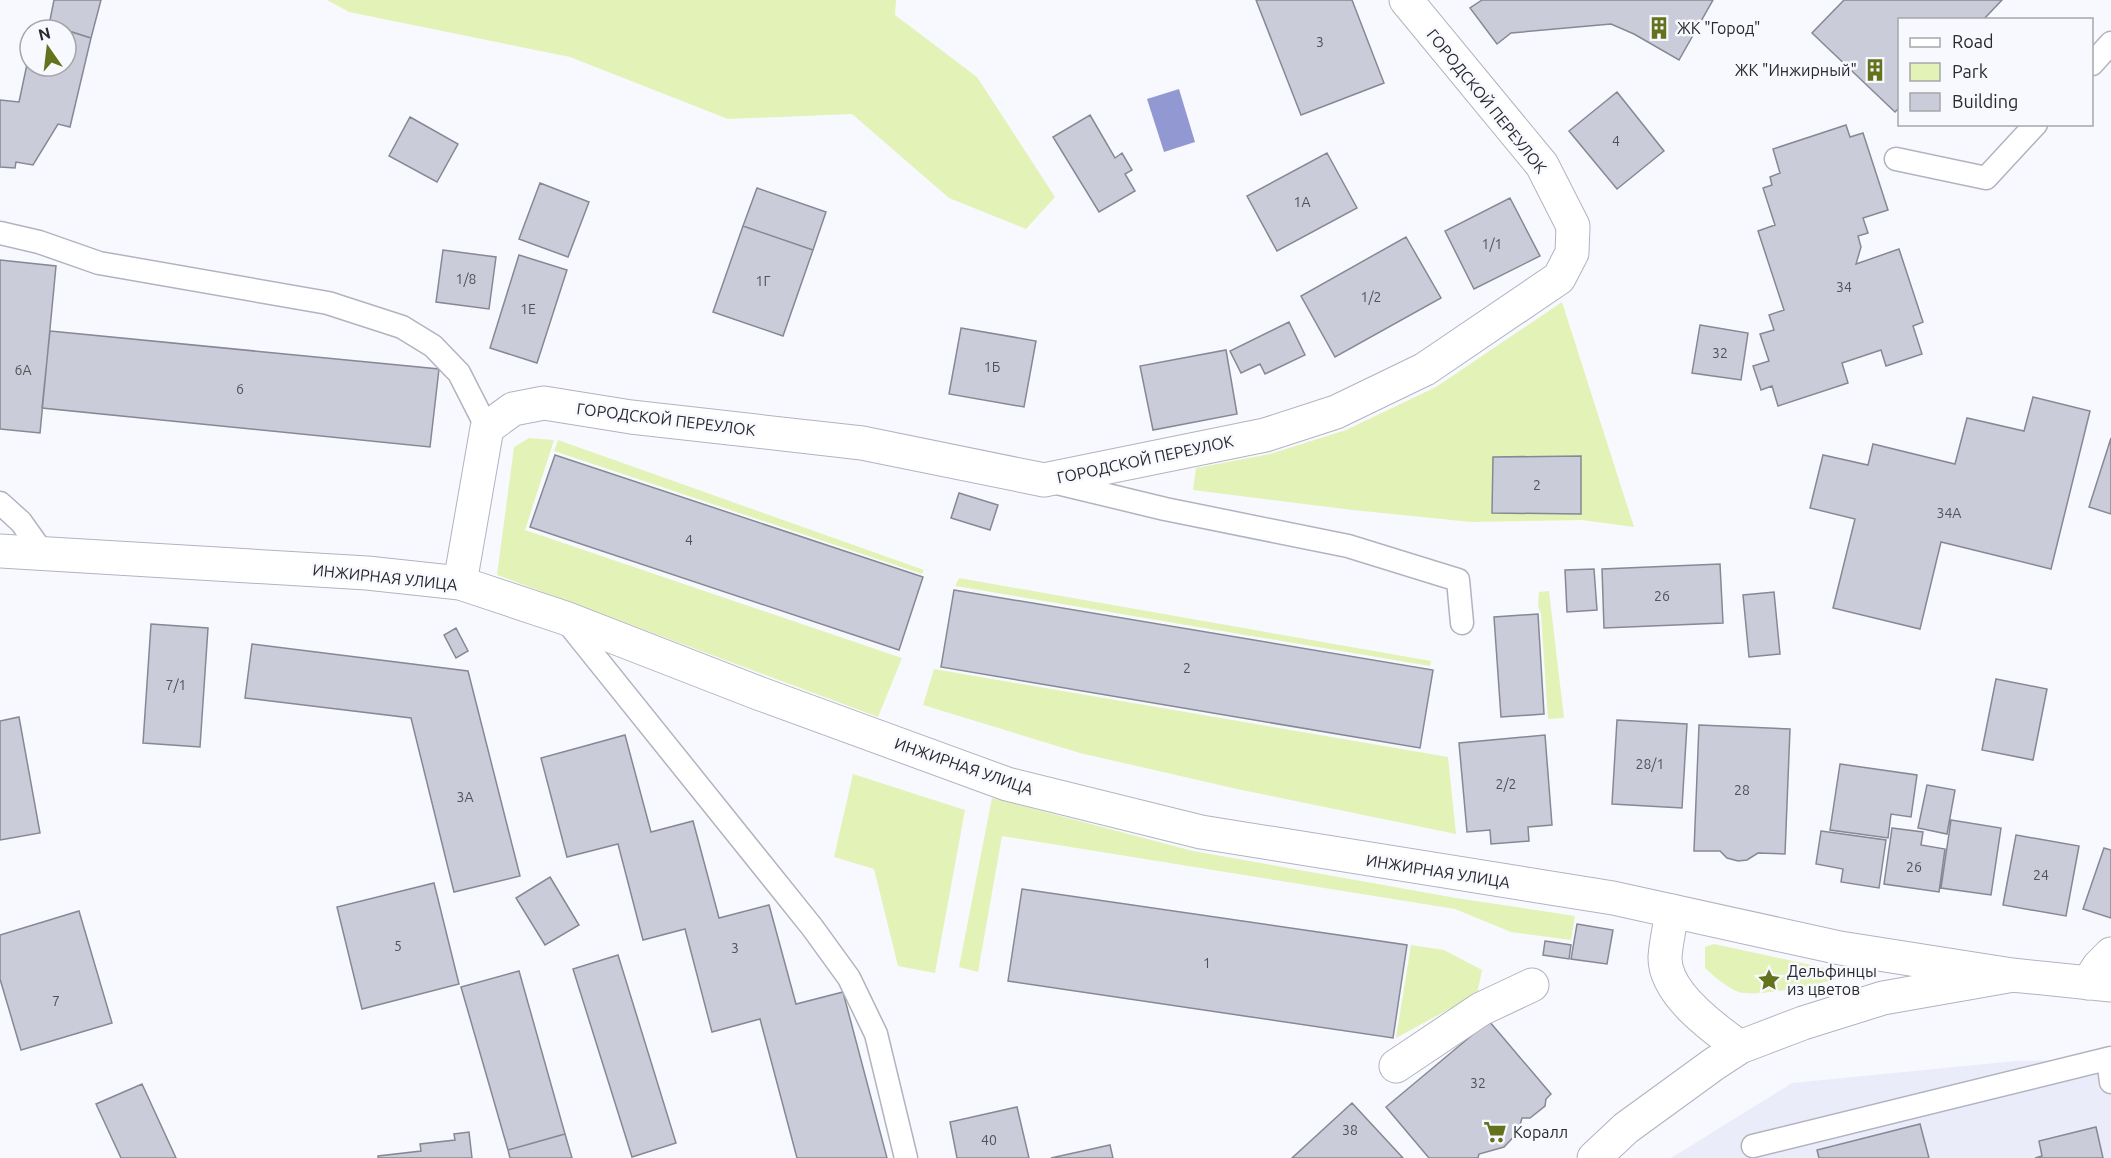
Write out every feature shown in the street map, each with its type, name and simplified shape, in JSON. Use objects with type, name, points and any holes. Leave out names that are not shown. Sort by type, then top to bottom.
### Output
[{"type":"street","name":"ГОРОДСКОЙ ПЕРЕУЛОК","points":[[486,428],[513,409],[544,403],[631,417],[862,443],[1044,480],[1265,435],[1336,412],[1425,369],[1559,278],[1572,253],[1572,226],[1542,165],[1406,0]]},
{"type":"street","points":[[460,584],[486,428]]},
{"type":"street","name":"ИНЖИРНАЯ УЛИЦА","points":[[0,551],[367,573],[460,584],[564,618],[758,693],[1007,784],[1201,832],[1613,898],[1839,948],[2012,975]]},
{"type":"street","points":[[1672,911],[1665,958],[1669,977],[1680,995],[1718,1032],[1740,1047]]},
{"type":"street","points":[[1594,1158],[1626,1128],[1740,1047],[1803,1023],[1883,999],[2012,975],[2100,984],[2099,966],[2111,954]]},
{"type":"street","points":[[1396,1066],[1480,1009],[1532,985]]},
{"type":"lane","points":[[2093,62],[2111,44]]},
{"type":"lane","points":[[1896,159],[1986,178],[2034,126]]},
{"type":"lane","points":[[0,233],[39,242],[99,263],[328,303],[402,327],[434,346],[459,373],[486,428]]},
{"type":"lane","points":[[1044,480],[1165,509],[1348,546],[1458,580],[1462,623]]},
{"type":"lane","points":[[0,503],[21,522],[43,553]]},
{"type":"lane","points":[[564,618],[812,927],[849,978],[876,1034],[906,1158]]},
{"type":"lane","points":[[1753,1146],[2110,1066]]},
{"type":"shaded area","points":[[2111,1060],[2111,1158],[1671,1158],[1792,1083],[2015,1061]]},
{"type":"green space","points":[[327,0],[896,0],[895,15],[977,77],[1055,197],[1026,229],[949,198],[852,114],[728,119],[570,57],[349,12]]},
{"type":"green space","points":[[1562,302],[1634,527],[1582,520],[1471,522],[1193,490],[1196,468],[1270,454],[1346,430],[1436,387]]},
{"type":"green space","points":[[529,438],[554,440],[525,530],[902,658],[878,717],[497,575],[514,447]]},
{"type":"green space","points":[[558,440],[924,570],[922,574],[554,451]]},
{"type":"green space","points":[[959,578],[1431,661],[1430,666],[955,586]]},
{"type":"green space","points":[[1549,591],[1564,718],[1548,719],[1541,614],[1538,606],[1539,592]]},
{"type":"green space","points":[[934,669],[1448,757],[1456,834],[1237,789],[1080,753],[923,705]]},
{"type":"green space","points":[[853,774],[965,810],[935,973],[898,966],[874,869],[834,857]]},
{"type":"green space","points":[[992,798],[1193,851],[1456,898],[1575,916],[1571,940],[1511,932],[1455,909],[1002,836],[978,972],[959,967]]},
{"type":"green space","points":[[1714,944],[1848,973],[1842,978],[1790,989],[1761,993],[1739,992],[1716,978],[1705,968],[1705,947]]},
{"type":"green space","points":[[1411,945],[1444,950],[1482,970],[1477,994],[1396,1038]]},
{"type":"water","points":[[1179,89],[1195,142],[1164,152],[1147,99]]},
{"type":"building","points":[[54,0],[101,0],[91,38],[78,34],[78,18],[50,18]]},
{"type":"building","points":[[1256,0],[1352,0],[1384,83],[1301,115]]},
{"type":"building","name":"ЖК \"Город\"","points":[[1482,0],[1713,0],[1679,60],[1634,34],[1611,24],[1511,33],[1497,44],[1470,8]]},
{"type":"building","name":"ЖК \"Инжирный\"","points":[[1844,0],[2002,0],[1985,18],[1898,18],[1898,109],[1895,112],[1812,33]]},
{"type":"building","points":[[78,34],[91,38],[70,127],[58,124],[33,165],[16,162],[15,168],[0,167],[0,100],[19,102],[24,78],[78,78]]},
{"type":"building","points":[[1617,92],[1664,151],[1617,189],[1569,131]]},
{"type":"building","points":[[1090,115],[1115,158],[1122,153],[1132,170],[1125,174],[1135,191],[1099,212],[1053,137]]},
{"type":"building","points":[[410,117],[458,144],[437,182],[389,156]]},
{"type":"building","points":[[1846,125],[1850,137],[1863,133],[1888,210],[1863,218],[1868,233],[1858,236],[1861,247],[1856,264],[1899,249],[1923,322],[1913,326],[1922,354],[1886,366],[1881,350],[1842,363],[1848,383],[1778,406],[1772,386],[1761,390],[1753,366],[1769,361],[1760,334],[1774,330],[1769,315],[1784,310],[1758,231],[1775,225],[1763,188],[1772,185],[1770,177],[1780,173],[1773,149]]},
{"type":"building","points":[[1327,153],[1357,208],[1277,251],[1247,196]]},
{"type":"building","points":[[540,183],[589,202],[568,257],[519,239]]},
{"type":"building","points":[[757,188],[826,212],[813,250],[743,226]]},
{"type":"building","points":[[1510,198],[1540,256],[1474,289],[1445,231]]},
{"type":"building","points":[[743,226],[813,250],[783,336],[713,312]]},
{"type":"building","points":[[1406,237],[1441,298],[1335,357],[1301,296]]},
{"type":"building","points":[[443,250],[496,257],[489,309],[436,302]]},
{"type":"building","points":[[519,255],[567,270],[537,363],[490,348]]},
{"type":"building","points":[[0,260],[56,266],[40,433],[0,429]]},
{"type":"building","points":[[1289,322],[1305,355],[1265,374],[1260,364],[1241,373],[1230,351]]},
{"type":"building","points":[[1700,325],[1748,333],[1741,380],[1692,373]]},
{"type":"building","points":[[961,328],[1036,341],[1024,407],[949,394]]},
{"type":"building","points":[[50,331],[439,369],[430,447],[42,408]]},
{"type":"building","points":[[1226,350],[1237,414],[1153,430],[1140,366]]},
{"type":"building","points":[[2033,397],[2090,411],[2051,569],[1941,542],[1920,629],[1833,608],[1855,519],[1810,508],[1823,455],[1868,465],[1873,444],[1955,464],[1967,418],[2024,431]]},
{"type":"building","points":[[2111,438],[2111,514],[2089,507]]},
{"type":"building","points":[[555,455],[923,577],[899,650],[530,527]]},
{"type":"building","points":[[1581,456],[1581,514],[1492,513],[1493,457]]},
{"type":"building","points":[[959,493],[998,505],[990,530],[951,518]]},
{"type":"building","points":[[1720,564],[1723,623],[1604,628],[1602,569]]},
{"type":"building","points":[[1594,569],[1597,610],[1567,612],[1565,570]]},
{"type":"building","points":[[954,590],[1433,670],[1420,748],[941,667]]},
{"type":"building","points":[[1774,592],[1780,654],[1749,657],[1743,595]]},
{"type":"building","points":[[1538,614],[1544,714],[1501,717],[1494,617]]},
{"type":"building","points":[[151,624],[208,628],[200,747],[143,743]]},
{"type":"building","points":[[456,628],[468,651],[456,658],[444,635]]},
{"type":"building","points":[[252,644],[468,671],[520,876],[454,892],[411,718],[245,698]]},
{"type":"building","points":[[1996,679],[2047,689],[2033,760],[1982,750]]},
{"type":"building","points":[[19,717],[40,833],[0,840],[0,721]]},
{"type":"building","points":[[1617,720],[1687,724],[1682,808],[1612,804]]},
{"type":"building","points":[[1699,725],[1790,729],[1785,854],[1758,853],[1747,860],[1738,861],[1727,858],[1720,851],[1694,851]]},
{"type":"building","points":[[625,735],[651,832],[693,821],[719,918],[769,905],[796,1004],[843,992],[887,1158],[797,1158],[760,1019],[712,1032],[685,929],[643,940],[618,844],[567,857],[541,758]]},
{"type":"building","points":[[1545,735],[1552,825],[1528,827],[1529,841],[1491,844],[1490,830],[1467,832],[1459,743]]},
{"type":"building","points":[[1840,764],[1917,775],[1911,817],[1891,814],[1888,838],[1830,830]]},
{"type":"building","points":[[1927,785],[1955,790],[1947,834],[1918,828]]},
{"type":"building","points":[[1951,820],[2001,828],[1991,895],[1941,888]]},
{"type":"building","points":[[1892,828],[1923,832],[1921,845],[1945,849],[1939,892],[1884,884]]},
{"type":"building","points":[[1821,831],[1886,840],[1879,888],[1841,882],[1843,869],[1816,864]]},
{"type":"building","points":[[2016,835],[2079,846],[2066,916],[2003,905]]},
{"type":"building","points":[[2104,848],[2111,850],[2111,918],[2083,909]]},
{"type":"building","points":[[550,877],[579,925],[545,945],[516,898]]},
{"type":"building","points":[[434,883],[459,984],[362,1009],[337,907]]},
{"type":"building","points":[[1022,889],[1407,945],[1393,1038],[1008,981]]},
{"type":"building","points":[[79,911],[112,1023],[21,1050],[0,979],[0,935]]},
{"type":"building","points":[[1577,924],[1613,930],[1607,964],[1571,959]]},
{"type":"building","points":[[1545,941],[1571,945],[1569,959],[1543,955]]},
{"type":"building","points":[[618,955],[676,1143],[632,1157],[573,969]]},
{"type":"building","points":[[519,971],[565,1134],[508,1150],[461,987]]},
{"type":"building","points":[[1489,1021],[1551,1094],[1546,1099],[1545,1106],[1530,1118],[1522,1118],[1518,1132],[1504,1147],[1479,1154],[1478,1158],[1429,1158],[1386,1107]]},
{"type":"building","points":[[142,1084],[176,1158],[121,1158],[96,1104]]},
{"type":"building","points":[[1352,1103],[1403,1158],[1292,1158]]},
{"type":"building","points":[[1017,1107],[1029,1158],[957,1158],[950,1122]]},
{"type":"building","points":[[1920,1124],[1929,1158],[1819,1158],[1817,1150]]},
{"type":"building","points":[[2096,1127],[2103,1158],[2035,1158],[2042,1156],[2039,1141]]},
{"type":"building","points":[[469,1132],[472,1158],[378,1158],[378,1156],[421,1151],[420,1144],[455,1140],[454,1134]]},
{"type":"building","points":[[565,1134],[572,1158],[510,1158],[508,1150]]},
{"type":"building","points":[[1110,1145],[1113,1158],[1051,1158]]},
{"type":"place","name":"ЖК \"Город\"","points":[[1659,28]]},
{"type":"place","name":"ЖК \"Инжирный\"","points":[[1875,70]]},
{"type":"place","name":"Дельфинцы из цветов","points":[[1769,980]]},
{"type":"place","name":"Коралл","points":[[1495,1132]]}]
